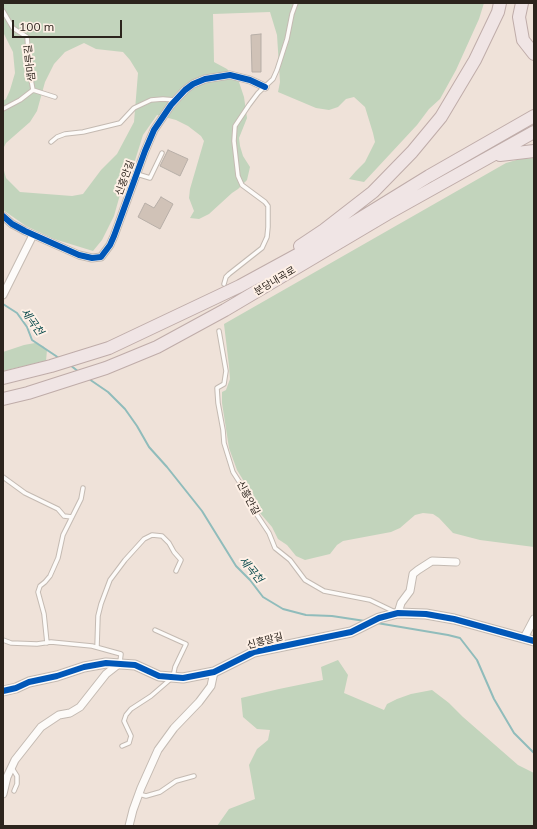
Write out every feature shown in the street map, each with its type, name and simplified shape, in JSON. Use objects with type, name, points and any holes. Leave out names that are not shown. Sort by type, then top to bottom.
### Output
[{"type":"highway","points":[[240,286],[324,230],[373,192],[412,152],[441,117],[475,60],[498,12],[500,3]]},
{"type":"highway","points":[[522,3],[519,17],[523,40],[534,54]]},
{"type":"highway","name":"분당내곡로","points":[[3,378],[110,348],[240,286],[330,237],[429,176],[534,116]]},
{"type":"highway","name":"분당내곡로","points":[[3,399],[28,393],[84,375],[157,347],[219,314],[388,214],[534,132]]},
{"type":"highway","points":[[493,156],[515,152],[534,151]]},
{"type":"street","name":"신흥안길","points":[[3,216],[12,224],[33,235],[79,255],[92,258],[101,257],[110,245],[114,236],[154,130],[185,90],[193,84],[205,80],[230,75],[241,77],[265,87]]},
{"type":"street","points":[[3,295],[33,235]]},
{"type":"street","points":[[398,613],[401,603],[410,591],[413,574],[432,561],[456,562]]},
{"type":"street","name":"신흥말길","points":[[3,691],[16,688],[29,682],[57,676],[84,667],[106,663],[135,665],[159,676],[183,678],[214,672],[254,652],[351,632],[379,618],[398,613],[426,614],[454,619],[534,641]]},
{"type":"street","points":[[524,638],[534,619]]},
{"type":"street","points":[[3,794],[7,777],[15,760],[40,727],[59,715],[70,713],[80,707],[106,674],[120,664]]},
{"type":"street","points":[[130,826],[133,810],[158,750],[174,728],[199,702],[211,686],[214,672]]},
{"type":"lane","points":[[224,284],[226,277],[229,274],[262,248],[267,237],[268,206],[265,202],[242,185],[238,176],[234,141],[235,126],[258,93],[273,79],[287,38],[296,3]]},
{"type":"lane","name":"샘마루길","points":[[3,11],[13,28],[27,37],[33,90],[20,100],[3,109]]},
{"type":"lane","points":[[33,90],[55,97]]},
{"type":"lane","points":[[51,142],[57,137],[65,134],[83,132],[120,123],[134,108],[151,100],[176,100]]},
{"type":"lane","points":[[137,174],[150,178],[162,153]]},
{"type":"lane","name":"신흥안길","points":[[219,330],[226,371],[224,384],[217,388],[224,443],[233,472],[249,497],[255,512],[269,533],[275,548],[290,560],[305,580],[324,591],[370,600],[398,613]]},
{"type":"lane","points":[[3,477],[25,493],[58,509],[64,516],[72,517]]},
{"type":"lane","points":[[47,643],[44,614],[38,592],[40,586],[45,582],[54,569],[63,535],[81,499],[83,488]]},
{"type":"lane","points":[[97,647],[98,616],[110,580],[125,560],[144,539],[152,535],[162,536],[181,560],[176,571]]},
{"type":"lane","points":[[122,746],[129,743],[131,736],[124,721],[126,715],[173,677],[175,667],[186,644],[155,630]]},
{"type":"lane","points":[[3,640],[12,643],[47,643],[97,647],[121,654],[120,664]]},
{"type":"lane","points":[[12,767],[17,776],[18,784],[14,791]]},
{"type":"lane","points":[[139,794],[146,796],[160,792],[176,781],[194,776]]},
{"type":"green space","points":[[3,3],[484,3],[479,19],[456,70],[440,99],[429,109],[417,125],[364,182],[349,179],[365,162],[375,142],[365,107],[354,97],[346,99],[338,107],[329,110],[316,108],[278,92],[280,82],[277,35],[270,12],[213,14],[214,62],[227,69],[239,82],[244,97],[247,118],[239,138],[243,156],[250,167],[247,180],[209,214],[199,219],[190,218],[194,211],[189,198],[190,189],[204,141],[201,136],[188,126],[176,120],[157,115],[143,135],[132,170],[123,184],[114,216],[102,240],[93,251],[54,239],[26,226],[3,210],[3,167],[6,178],[20,192],[72,196],[83,194],[101,170],[117,154],[134,122],[138,73],[123,52],[96,49],[84,43],[65,52],[54,64],[45,82],[37,111],[30,122],[6,143],[3,149],[3,101],[6,99],[10,90],[15,73],[13,52],[3,32]]},
{"type":"green space","points":[[534,158],[534,547],[480,540],[453,533],[439,518],[433,514],[423,513],[415,515],[400,528],[391,532],[343,541],[337,545],[330,554],[305,560],[296,556],[287,545],[278,539],[272,527],[260,513],[259,506],[237,470],[229,448],[222,403],[222,392],[226,390],[230,379],[224,324],[506,163],[520,159]]},
{"type":"green space","points":[[35,343],[43,346],[47,350],[46,361],[3,371],[3,352]]},
{"type":"green space","points":[[338,660],[348,675],[344,693],[384,710],[387,704],[397,699],[411,694],[432,690],[449,703],[518,765],[534,773],[534,826],[217,826],[229,809],[255,799],[249,765],[257,749],[268,740],[270,730],[257,729],[243,717],[241,698],[323,680],[321,667]]},
{"type":"building","points":[[261,34],[261,72],[252,72],[251,35]]},
{"type":"building","points":[[168,150],[188,159],[180,176],[160,166]]},
{"type":"building","points":[[161,197],[173,204],[160,229],[138,217],[145,203],[154,208]]},
{"type":"waterway","name":"세곡천","points":[[3,304],[17,313],[27,327],[32,340],[59,358]]},
{"type":"waterway","name":"세곡천","points":[[70,365],[79,372]]},
{"type":"waterway","name":"세곡천","points":[[89,379],[108,392],[125,409],[149,447],[202,511],[236,566],[250,580],[263,597],[283,609],[306,615],[332,616],[365,621]]},
{"type":"waterway","name":"세곡천","points":[[377,623],[460,638],[477,660],[494,699],[514,733],[534,753]]},
{"type":"cycle path","points":[[3,216],[12,224],[25,231],[79,255],[92,258],[101,257],[110,245],[114,236],[154,130],[171,105],[185,90],[193,84],[205,79],[230,75],[250,80],[265,87]]},
{"type":"cycle path","points":[[3,691],[16,688],[29,682],[57,676],[84,667],[106,663],[135,665],[159,676],[183,678],[214,672],[254,652],[351,632],[379,618],[398,613],[426,614],[454,619],[534,641]]}]
